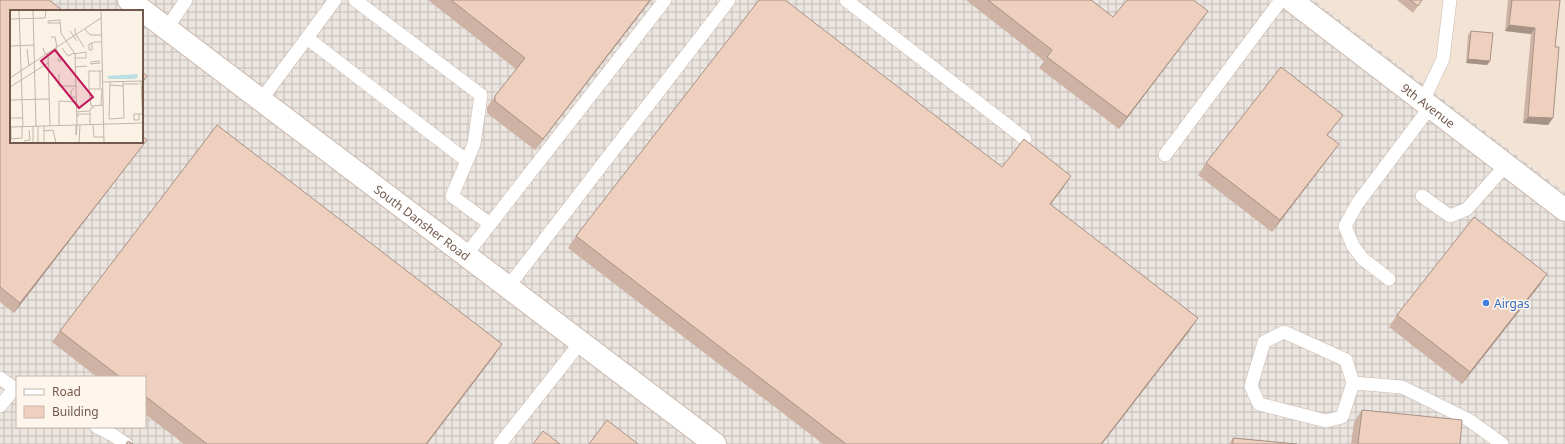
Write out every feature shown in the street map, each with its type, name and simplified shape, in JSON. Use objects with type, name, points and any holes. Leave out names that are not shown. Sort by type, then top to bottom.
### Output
[{"type":"street","name":"South Dansher Road","points":[[129,0],[143,10]]},
{"type":"street","name":"9th Avenue","points":[[1291,0],[1565,210]]},
{"type":"street","name":"South Dansher Road","points":[[143,10],[715,444]]},
{"type":"lane","points":[[167,28],[186,0]]},
{"type":"lane","points":[[261,100],[335,0]]},
{"type":"lane","points":[[355,0],[481,95],[474,144],[452,196],[490,224]]},
{"type":"lane","points":[[466,255],[665,0]]},
{"type":"lane","points":[[508,287],[729,0]]},
{"type":"lane","points":[[846,0],[1025,139]]},
{"type":"lane","points":[[1165,155],[1281,0]]},
{"type":"lane","points":[[1389,280],[1363,259],[1353,246],[1344,226],[1357,204],[1427,104],[1443,59],[1450,0]]},
{"type":"lane","points":[[307,38],[467,161]]},
{"type":"lane","points":[[1422,196],[1450,216],[1467,209],[1506,165]]},
{"type":"lane","points":[[1284,332],[1346,360],[1353,383],[1342,416],[1326,420],[1259,404],[1250,386],[1264,342],[1284,332]]},
{"type":"lane","points":[[500,444],[581,342]]},
{"type":"lane","points":[[0,378],[15,389],[0,406]]},
{"type":"lane","points":[[1353,383],[1402,386],[1469,420],[1502,444]]},
{"type":"lane","points":[[99,428],[126,444]]},
{"type":"shaded area","points":[[0,0],[1314,0],[1565,192],[1565,444],[0,444]]},
{"type":"shaded area","points":[[1314,0],[1565,0],[1565,192],[1564,191]]},
{"type":"building","points":[[0,0],[49,0],[62,10],[10,10],[10,143],[143,143],[143,137],[147,140],[20,303],[0,287]]},
{"type":"building","points":[[451,0],[650,0],[543,139],[495,101],[495,96],[525,58]]},
{"type":"building","points":[[759,0],[785,0],[1002,167],[1024,139],[1071,176],[1050,204],[1198,318],[1101,444],[846,444],[576,236]]},
{"type":"building","points":[[988,0],[1091,0],[1113,17],[1127,0],[1193,0],[1208,11],[1127,117],[1047,57],[1052,50]]},
{"type":"building","points":[[1410,0],[1422,0],[1418,6]]},
{"type":"building","points":[[1512,0],[1560,0],[1555,47],[1559,47],[1553,118],[1528,117],[1535,28],[1509,25]]},
{"type":"building","points":[[1471,31],[1493,33],[1490,61],[1468,59]]},
{"type":"building","points":[[1281,67],[1343,115],[1327,135],[1339,144],[1280,220],[1206,163]]},
{"type":"building","points":[[143,73],[147,76],[143,82]]},
{"type":"building","points":[[217,125],[502,344],[426,444],[207,444],[146,397],[146,376],[119,376],[60,331]]},
{"type":"building","points":[[1474,217],[1547,274],[1470,372],[1397,315]]},
{"type":"building","points":[[1362,410],[1462,420],[1460,444],[1358,444]]},
{"type":"building","points":[[607,420],[638,444],[589,444]]},
{"type":"building","points":[[543,431],[560,444],[533,444]]},
{"type":"building","points":[[1233,438],[1297,444],[1233,444]]},
{"type":"building","points":[[128,441],[133,444],[126,444]]},
{"type":"place","name":"Airgas","points":[[1486,303]]}]
